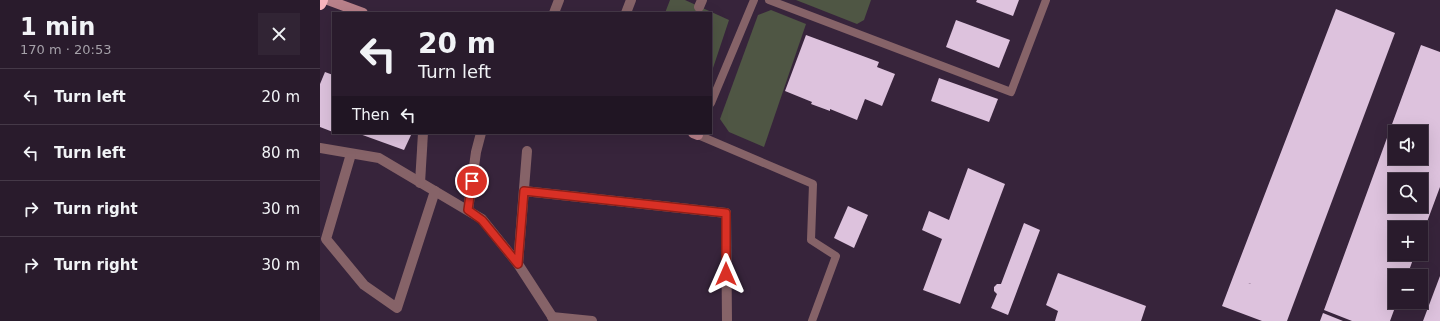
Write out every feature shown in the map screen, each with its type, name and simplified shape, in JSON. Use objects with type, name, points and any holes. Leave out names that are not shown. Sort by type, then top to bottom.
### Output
[{"type":"highway","points":[[320,4],[322,0]]},
{"type":"street","points":[[328,0],[360,12]]},
{"type":"street","points":[[554,12],[559,0]]},
{"type":"street","points":[[626,12],[631,0]]},
{"type":"street","points":[[420,183],[424,134]]},
{"type":"street","points":[[468,210],[476,152],[481,134]]},
{"type":"street","points":[[320,148],[379,158],[468,210],[482,220],[518,264],[553,319],[592,321]]},
{"type":"street","points":[[518,264],[527,151]]},
{"type":"street","points":[[351,154],[326,239],[364,285],[397,308],[435,191]]},
{"type":"street","points":[[524,191],[726,213],[727,321]]},
{"type":"lane","points":[[712,101],[754,0]]},
{"type":"lane","points":[[769,0],[1011,92],[1046,0]]},
{"type":"lane","points":[[697,134],[813,184],[811,240],[836,256],[812,321]]},
{"type":"green space","points":[[670,0],[685,0],[711,12],[665,12]]},
{"type":"green space","points":[[796,0],[871,0],[864,20],[857,24]]},
{"type":"green space","points":[[771,10],[806,24],[764,147],[729,132],[720,119],[758,15]]},
{"type":"green space","points":[[712,12],[729,20],[712,71]]},
{"type":"building","points":[[977,0],[1019,0],[1013,16],[976,2]]},
{"type":"building","points":[[1336,9],[1395,33],[1287,321],[1262,321],[1222,306]]},
{"type":"building","points":[[956,20],[1010,40],[999,68],[946,47]]},
{"type":"building","points":[[806,35],[879,62],[877,67],[895,74],[882,106],[865,99],[857,120],[830,109],[830,111],[811,104],[812,102],[785,91]]},
{"type":"building","points":[[1421,45],[1440,52],[1440,187],[1427,221],[1388,221],[1388,261],[1412,261],[1410,269],[1388,269],[1388,309],[1394,309],[1390,321],[1352,321],[1324,310],[1388,135],[1388,165],[1428,165],[1428,125],[1392,125]]},
{"type":"building","points":[[325,72],[332,75],[332,132],[320,127],[320,84]]},
{"type":"building","points":[[939,78],[998,99],[989,122],[931,101]]},
{"type":"building","points":[[360,134],[412,134],[404,150]]},
{"type":"building","points":[[968,168],[1005,184],[960,304],[923,290],[942,239],[922,230],[929,211],[949,220]]},
{"type":"building","points":[[848,206],[868,215],[854,248],[834,238]]},
{"type":"building","points":[[1024,223],[1040,230],[1008,315],[991,308],[997,294],[994,291],[994,287],[997,284],[1001,284]]},
{"type":"building","points":[[1058,273],[1146,306],[1141,321],[1055,321],[1058,311],[1046,305]]},
{"type":"building","points":[[1440,276],[1440,321],[1423,321]]},
{"type":"building","points":[[1323,313],[1343,321],[1320,321]]},
{"type":"route","points":[[472,181],[468,210],[482,220],[518,264],[524,191],[726,213],[726,274]]}]
